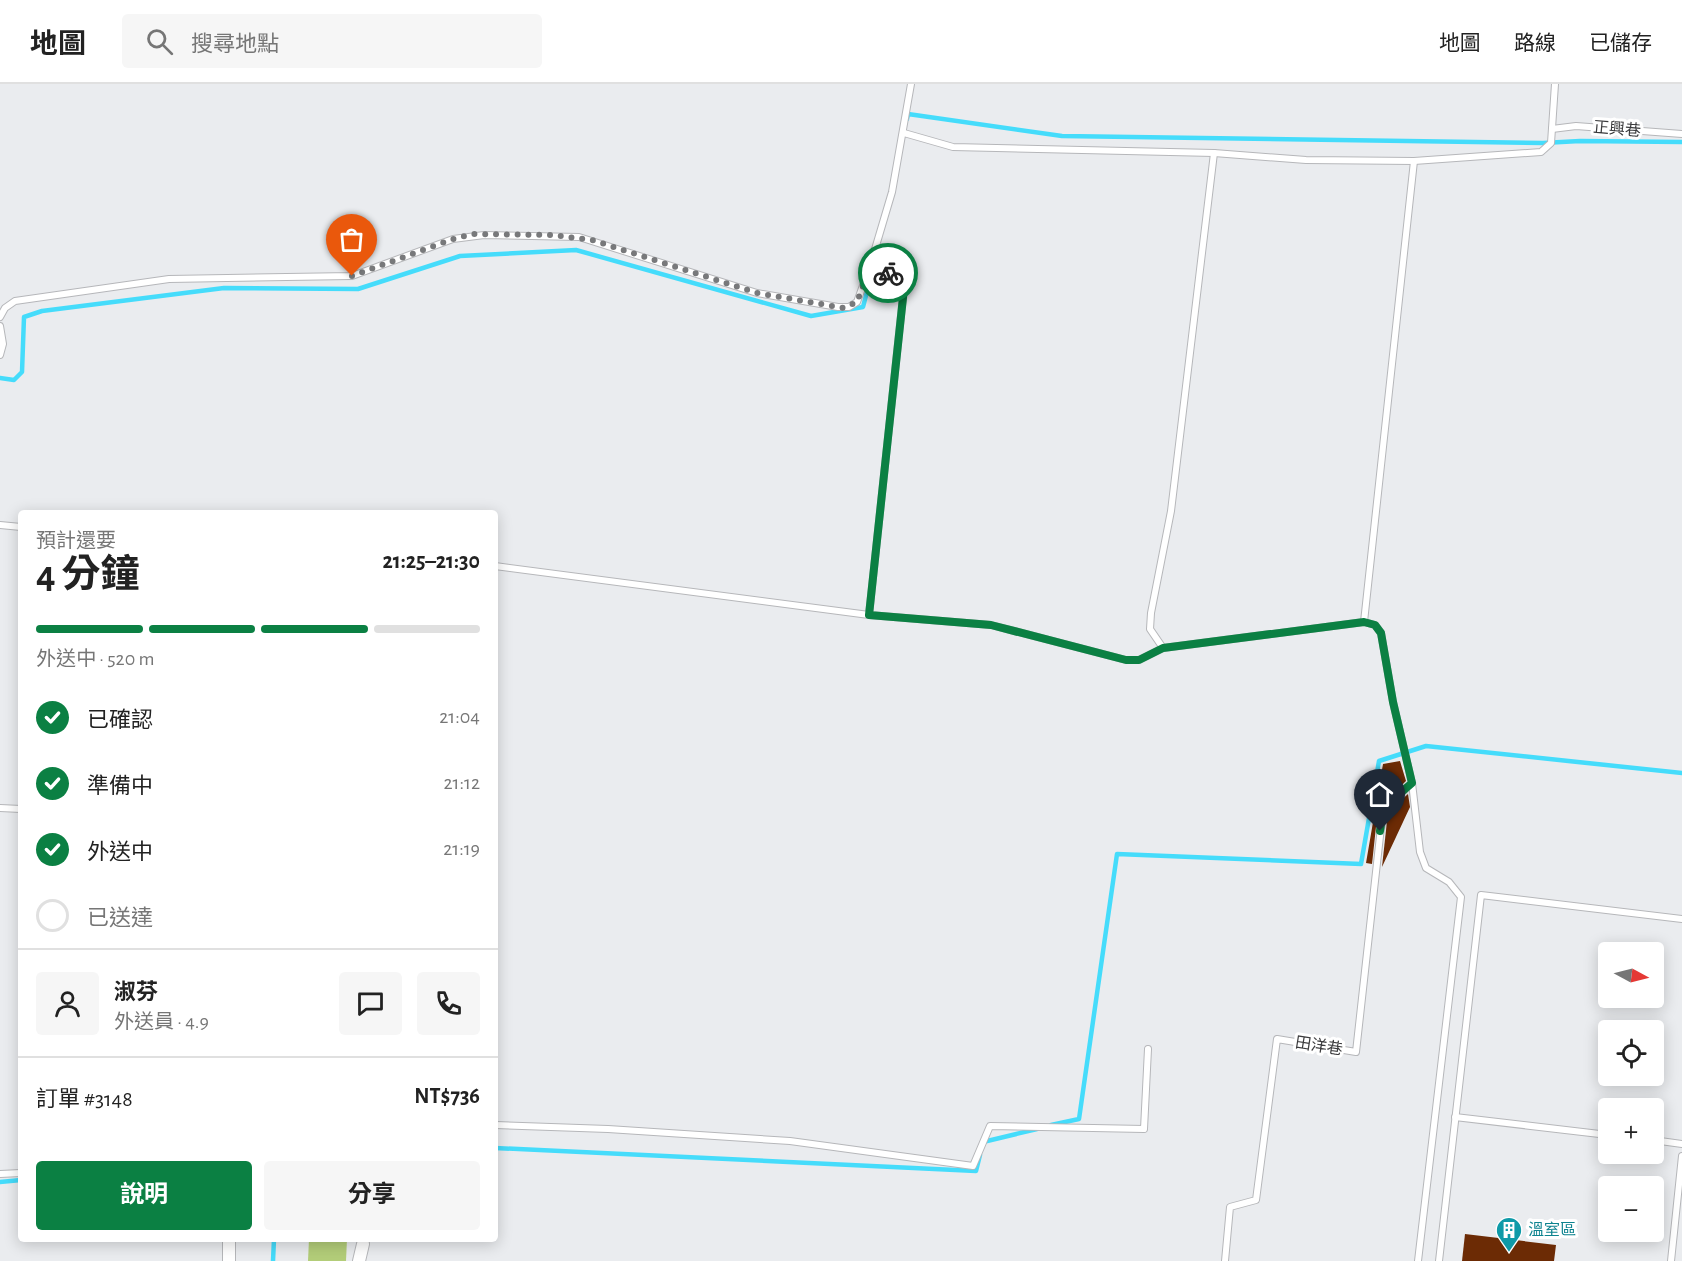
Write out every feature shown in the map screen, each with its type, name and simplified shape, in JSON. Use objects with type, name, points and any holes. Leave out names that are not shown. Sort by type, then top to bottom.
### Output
[{"type":"street","points":[[229,1242],[229,1261]]},
{"type":"street","points":[[359,1261],[363,1244]]},
{"type":"lane","points":[[0,317],[4,308],[15,301],[169,279],[352,276],[453,239],[473,234],[579,237],[757,293],[844,308],[857,302],[870,267],[892,192],[911,84]]},
{"type":"lane","points":[[904,133],[953,147],[1214,153],[1306,160],[1414,161],[1540,152],[1551,143],[1555,84]]},
{"type":"lane","name":"正興巷","points":[[1552,129],[1576,126],[1682,134]]},
{"type":"lane","points":[[1163,648],[1150,629],[1151,613],[1171,511],[1214,153]]},
{"type":"lane","points":[[1364,622],[1414,161]]},
{"type":"lane","points":[[869,615],[905,279],[870,267]]},
{"type":"lane","points":[[0,326],[3,344],[0,355]]},
{"type":"lane","points":[[0,525],[18,527]]},
{"type":"lane","points":[[498,566],[869,615],[991,625],[1126,660],[1139,660],[1163,648],[1364,622],[1375,625],[1381,633],[1393,702],[1412,783],[1420,852],[1426,868],[1449,882],[1461,897],[1418,1261]]},
{"type":"lane","name":"田洋巷","points":[[1225,1261],[1230,1207],[1256,1200],[1277,1039],[1356,1052],[1383,808],[1412,783]]},
{"type":"lane","points":[[0,808],[18,809]]},
{"type":"lane","points":[[1439,1261],[1481,895],[1682,919]]},
{"type":"lane","points":[[498,1125],[608,1129],[790,1141],[974,1166],[990,1126],[1143,1129],[1148,1050]]},
{"type":"lane","points":[[1455,1118],[1598,1134]]},
{"type":"lane","points":[[1664,1142],[1682,1144]]},
{"type":"lane","points":[[1671,1261],[1682,1156]]},
{"type":"lane","points":[[0,1174],[18,1173]]},
{"type":"green space","points":[[309,1242],[347,1242],[346,1261],[308,1261]]},
{"type":"building","points":[[1400,761],[1406,781],[1378,808],[1372,864],[1366,863],[1383,764]]},
{"type":"building","points":[[1408,794],[1410,807],[1382,867],[1388,812]]},
{"type":"building","name":"溫室區","points":[[1465,1234],[1556,1245],[1554,1261],[1462,1261]]},
{"type":"waterway","points":[[907,119],[908,114],[1062,136],[1543,143],[1682,142]]},
{"type":"waterway","points":[[0,378],[14,380],[22,372],[24,317],[42,311],[224,288],[358,289],[460,256],[576,250],[811,316],[863,307],[874,265]]},
{"type":"waterway","points":[[1051,1125],[1079,1119],[1117,854],[1361,864],[1379,761],[1426,746],[1682,773]]},
{"type":"waterway","points":[[983,1144],[983,1142],[1037,1129]]},
{"type":"waterway","points":[[498,1148],[976,1171],[980,1155]]},
{"type":"waterway","points":[[0,1182],[18,1180]]},
{"type":"waterway","points":[[273,1261],[274,1242]]},
{"type":"way so far","points":[[352,276],[453,239],[473,234],[579,237],[757,293],[844,308],[857,302],[870,267],[888,273]]},
{"type":"place","name":"溫室區","points":[[1509,1253]]},
{"type":"route","points":[[888,273],[905,279],[869,615],[991,625],[1126,660],[1139,660],[1163,648],[1364,622],[1375,625],[1381,633],[1393,702],[1412,783],[1383,808],[1380,831]]}]
